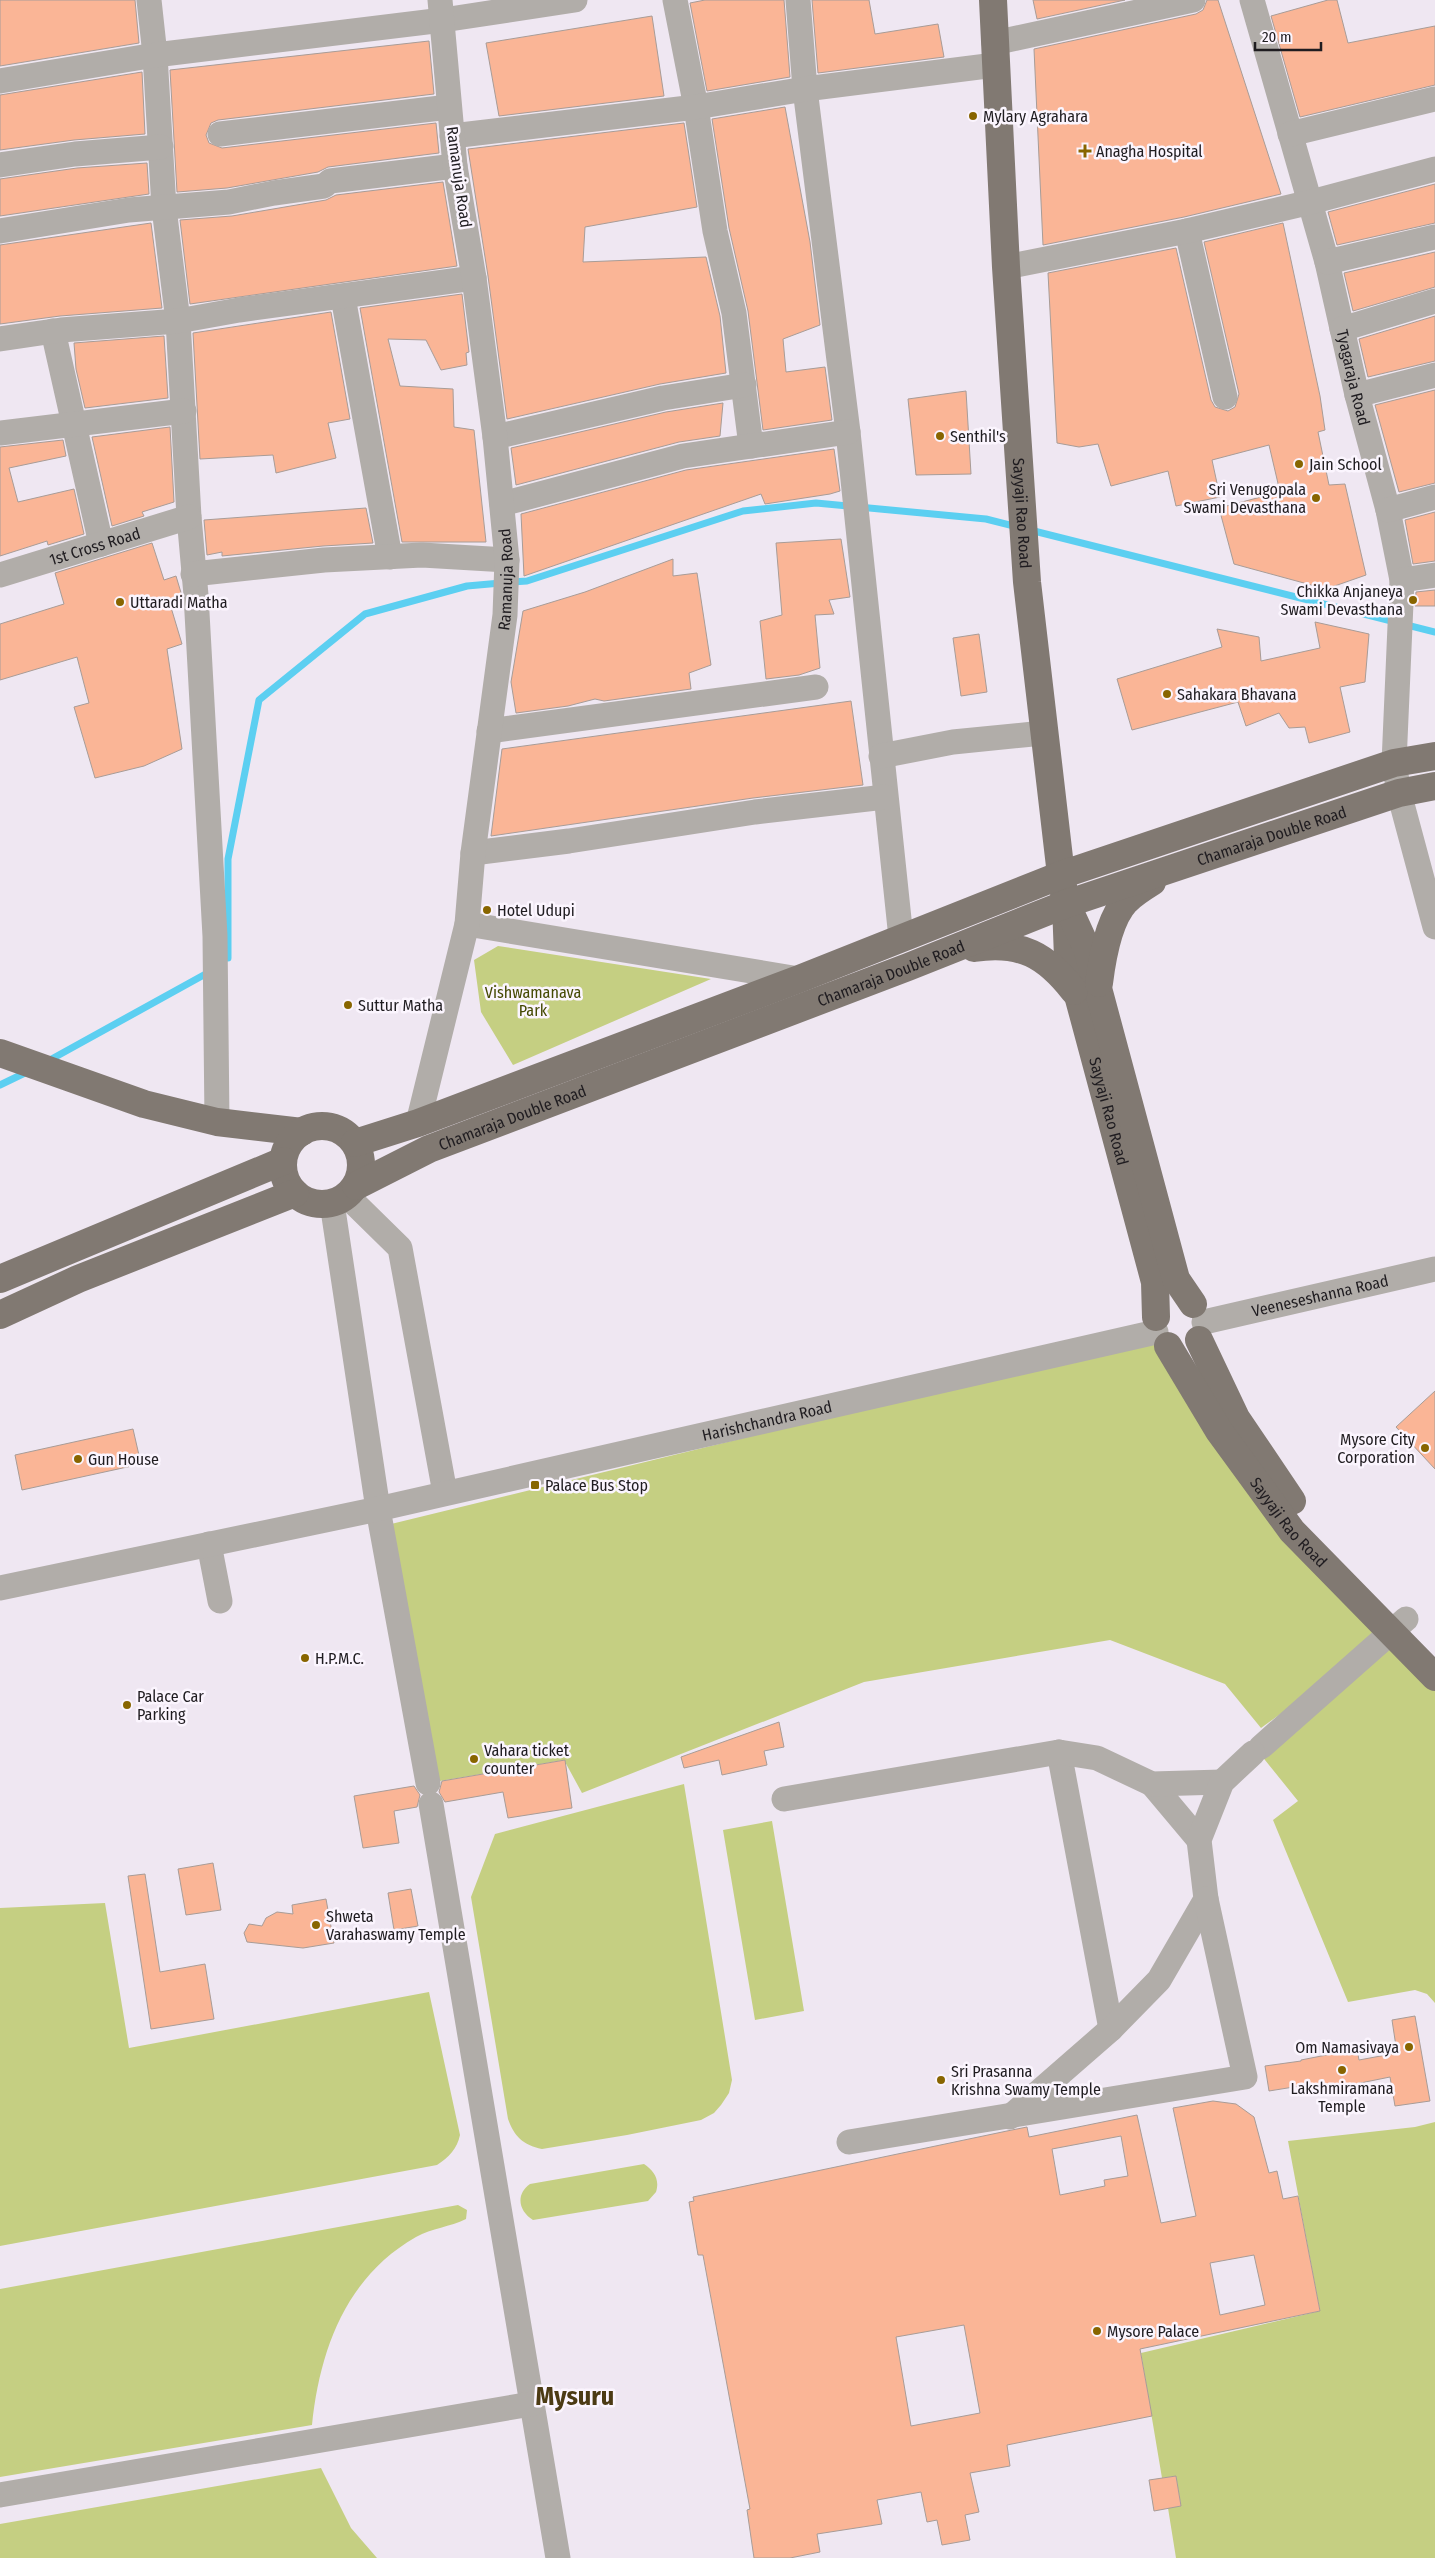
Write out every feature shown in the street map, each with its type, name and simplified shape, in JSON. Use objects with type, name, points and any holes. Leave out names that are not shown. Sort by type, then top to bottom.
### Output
[{"type":"main road","name":"Sayyaji Rao Road","points":[[993,0],[1006,267],[1021,506],[1027,582],[1060,875],[1066,904],[1088,951],[1088,994],[1155,1282],[1160,1331],[1219,1432],[1292,1531],[1400,1625],[1435,1652]]},
{"type":"main road","name":"Chamaraja Double Road","points":[[355,1143],[418,1123],[799,978],[1060,875],[1394,763],[1435,756]]},
{"type":"main road","name":"Chamaraja Double Road","points":[[345,1195],[429,1149],[946,952],[1066,904],[1399,793],[1435,786]]},
{"type":"main road","points":[[946,952],[993,945],[1019,948],[1040,957],[1088,994],[1112,926],[1126,901],[1150,884],[1191,862]]},
{"type":"main road","name":"Sayyaji Rao Road","points":[[1088,994],[1176,1279],[1199,1322],[1236,1418],[1304,1519],[1400,1625],[1435,1676]]},
{"type":"main road","points":[[11,1057],[144,1104],[217,1122],[302,1132]]},
{"type":"main road","points":[[315,1127],[330,1127],[344,1133],[355,1143],[361,1157],[361,1172],[345,1195],[319,1204],[306,1201],[295,1193],[285,1179],[283,1161],[289,1145],[302,1132],[315,1127]]},
{"type":"main road","points":[[0,1278],[283,1161]]},
{"type":"main road","points":[[0,1315],[78,1279],[295,1193]]},
{"type":"main road","points":[[1179,1300],[1199,1322],[1184,1349],[1160,1331],[1165,1304],[1172,1301],[1179,1300]]},
{"type":"street","points":[[149,0],[156,55],[164,208],[178,321],[184,411],[215,936],[217,1122]]},
{"type":"street","points":[[0,81],[442,10],[575,0]]},
{"type":"street","points":[[676,0],[696,107],[715,231],[734,313],[751,446]]},
{"type":"street","points":[[798,0],[805,89],[848,432],[901,938]]},
{"type":"street","points":[[452,136],[696,107],[805,89],[995,54],[1194,0]]},
{"type":"street","name":"Tyagaraja Road","points":[[1252,0],[1327,262],[1357,394],[1388,510],[1402,580],[1399,611],[1400,658],[1394,763],[1399,793],[1433,914]]},
{"type":"street","name":"Ramanuja Road","points":[[418,1123],[467,924],[473,853],[505,615],[507,560],[495,437],[474,278],[455,166],[442,10]]},
{"type":"street","points":[[1290,134],[1435,98]]},
{"type":"street","points":[[220,134],[450,107]]},
{"type":"street","points":[[0,164],[75,154],[161,148]]},
{"type":"street","points":[[0,231],[63,219],[229,202],[274,192],[324,186],[330,181],[455,166]]},
{"type":"street","points":[[1006,267],[1187,232],[1435,169]]},
{"type":"street","points":[[1187,232],[1225,397]]},
{"type":"street","points":[[1327,262],[1435,237]]},
{"type":"street","points":[[0,339],[53,331],[178,321],[239,310],[474,278]]},
{"type":"street","points":[[343,297],[390,557]]},
{"type":"street","points":[[1342,329],[1435,301]]},
{"type":"street","points":[[53,331],[101,544]]},
{"type":"street","points":[[1357,394],[1435,375]]},
{"type":"street","points":[[495,437],[662,398],[744,385]]},
{"type":"street","points":[[0,433],[184,411]]},
{"type":"street","points":[[502,504],[683,456],[848,432]]},
{"type":"street","points":[[1388,510],[1435,497]]},
{"type":"street","name":"1st Cross Road","points":[[0,575],[189,517]]},
{"type":"street","points":[[193,574],[324,560],[422,555],[507,560]]},
{"type":"street","points":[[1402,580],[1435,575]]},
{"type":"street","points":[[490,731],[816,687]]},
{"type":"street","points":[[881,756],[953,742],[1044,733]]},
{"type":"street","points":[[473,853],[569,841],[755,812],[885,797]]},
{"type":"street","points":[[467,924],[799,978]]},
{"type":"street","points":[[345,1195],[400,1248],[445,1493]]},
{"type":"street","points":[[345,1195],[378,1509],[430,1794],[558,2558]]},
{"type":"street","name":"Veeneseshanna Road","points":[[1199,1322],[1435,1269]]},
{"type":"street","name":"Harishchandra Road","points":[[0,1588],[378,1509],[1160,1331]]},
{"type":"street","points":[[209,1544],[220,1602]]},
{"type":"street","points":[[849,2142],[1245,2077],[1206,1899],[1199,1840],[1222,1782],[1400,1625]]},
{"type":"street","points":[[784,1799],[1059,1752],[1097,1758],[1152,1784],[1199,1840]]},
{"type":"street","points":[[1059,1752],[1111,2029]]},
{"type":"street","points":[[1152,1784],[1222,1782]]},
{"type":"street","points":[[1010,2117],[1111,2029],[1160,1980],[1206,1899]]},
{"type":"street","points":[[0,2495],[531,2404]]},
{"type":"green space","name":"Vishwamanava Park","points":[[498,946],[711,979],[513,1065],[481,1012],[474,960]]},
{"type":"green space","points":[[1158,1337],[1273,1505],[1435,1677],[1435,2003],[1427,1994],[1415,1990],[1348,2002],[1273,1820],[1298,1801],[1257,1750],[1387,1637],[1261,1728],[1225,1684],[1110,1640],[864,1682],[582,1793],[564,1760],[428,1783],[387,1525]]},
{"type":"green space","points":[[684,1784],[732,2080],[729,2093],[714,2113],[701,2120],[542,2149],[530,2145],[516,2135],[508,2119],[471,1897],[495,1834]]},
{"type":"green space","points":[[772,1821],[804,2011],[755,2020],[723,1830]]},
{"type":"green space","points":[[105,1903],[129,2048],[429,1992],[460,2135],[455,2149],[437,2165],[0,2246],[0,1908]]},
{"type":"green space","points":[[1435,2122],[1435,2558],[1176,2558],[1168,2508],[1181,2506],[1176,2476],[1162,2478],[1141,2353],[1320,2311],[1288,2141],[1415,2127]]},
{"type":"green space","points":[[644,2164],[657,2179],[656,2192],[648,2201],[533,2220],[522,2208],[522,2193],[530,2184]]},
{"type":"green space","points":[[458,2205],[467,2210],[466,2219],[416,2237],[392,2253],[371,2273],[354,2294],[330,2343],[322,2369],[312,2425],[0,2477],[0,2289]]},
{"type":"green space","points":[[321,2468],[351,2528],[377,2558],[0,2558],[0,2524]]},
{"type":"building","points":[[0,0],[135,0],[139,43],[0,66]]},
{"type":"building","points":[[705,0],[784,0],[790,77],[707,91],[690,3]]},
{"type":"building","points":[[812,0],[869,0],[875,34],[938,24],[944,57],[818,73]]},
{"type":"building","points":[[1033,0],[1125,0],[1037,19]]},
{"type":"building","points":[[1207,0],[1218,0],[1281,194],[1184,217],[1043,245],[1034,49],[1196,14],[1203,10]]},
{"type":"building","points":[[1328,0],[1337,0],[1348,43],[1435,26],[1435,85],[1300,117],[1271,16]]},
{"type":"building","points":[[652,16],[664,96],[499,116],[486,43]]},
{"type":"building","points":[[429,41],[434,94],[218,120],[211,123],[206,135],[209,143],[222,148],[436,123],[439,153],[328,167],[318,172],[227,188],[177,192],[170,70]]},
{"type":"building","points":[[142,72],[145,134],[74,140],[0,150],[0,95]]},
{"type":"building","points":[[785,107],[810,242],[820,325],[783,339],[786,372],[825,367],[832,420],[763,430],[748,311],[729,228],[712,119]]},
{"type":"building","points":[[684,123],[697,207],[585,227],[583,262],[706,257],[720,316],[726,373],[660,384],[507,419],[488,276],[468,149]]},
{"type":"building","points":[[147,163],[149,194],[0,216],[0,179],[77,168]]},
{"type":"building","points":[[443,182],[457,266],[190,304],[180,220],[232,216],[326,200],[336,195]]},
{"type":"building","points":[[1435,184],[1435,223],[1337,245],[1328,212]]},
{"type":"building","points":[[151,223],[162,308],[60,316],[0,324],[0,245]]},
{"type":"building","points":[[1283,223],[1320,396],[1325,430],[1318,432],[1329,485],[1345,484],[1366,575],[1326,589],[1234,564],[1219,508],[1280,492],[1269,445],[1212,460],[1220,497],[1176,506],[1168,471],[1111,486],[1098,444],[1079,447],[1057,443],[1048,273],[1176,248],[1211,400],[1215,407],[1228,411],[1235,407],[1239,394],[1204,242]]},
{"type":"building","points":[[1435,252],[1435,287],[1353,311],[1344,273]]},
{"type":"building","points":[[462,294],[469,352],[466,353],[467,365],[441,370],[426,340],[388,339],[400,386],[453,389],[454,427],[474,430],[486,542],[402,542],[360,308]]},
{"type":"building","points":[[331,312],[350,419],[328,423],[336,458],[276,473],[273,455],[200,459],[193,333]]},
{"type":"building","points":[[1435,316],[1435,361],[1368,377],[1359,339]]},
{"type":"building","points":[[164,336],[168,398],[85,408],[76,369],[74,343]]},
{"type":"building","points":[[1435,390],[1435,483],[1399,492],[1375,405]]},
{"type":"building","name":"Senthil's","points":[[966,391],[971,474],[916,475],[908,399]]},
{"type":"building","points":[[723,403],[720,436],[679,442],[516,485],[511,448],[666,412]]},
{"type":"building","points":[[170,427],[174,502],[142,512],[144,516],[112,526],[92,437]]},
{"type":"building","points":[[63,440],[66,456],[9,468],[18,502],[74,489],[84,534],[48,545],[47,541],[0,556],[0,447]]},
{"type":"building","points":[[834,449],[840,491],[765,504],[761,494],[524,576],[521,514],[686,470]]},
{"type":"building","points":[[366,508],[373,543],[222,556],[222,552],[207,555],[204,520]]},
{"type":"building","points":[[1435,512],[1435,561],[1413,564],[1405,520]]},
{"type":"building","points":[[841,539],[850,597],[829,600],[834,614],[815,615],[820,668],[799,675],[766,679],[760,621],[782,615],[776,543]]},
{"type":"building","points":[[152,543],[164,580],[176,576],[182,596],[182,601],[170,604],[182,644],[167,649],[182,749],[144,766],[95,778],[74,707],[89,703],[77,657],[0,680],[0,624],[64,604],[55,573]]},
{"type":"building","points":[[673,559],[673,576],[697,573],[711,665],[689,673],[691,689],[604,701],[595,699],[568,706],[516,713],[511,682],[523,611],[585,592]]},
{"type":"building","points":[[1435,590],[1435,606],[1415,606],[1416,592]]},
{"type":"building","points":[[1315,622],[1369,634],[1365,682],[1340,687],[1350,732],[1309,743],[1305,727],[1289,728],[1279,713],[1246,726],[1238,702],[1132,730],[1117,679],[1222,647],[1217,629],[1259,637],[1261,661],[1320,648]]},
{"type":"building","points":[[979,634],[987,692],[961,696],[953,638]]},
{"type":"building","points":[[851,701],[863,785],[753,798],[491,836],[502,749]]},
{"type":"building","name":"Mysore City Corporation","points":[[1435,1391],[1435,1469],[1396,1427]]},
{"type":"building","name":"Gun House","points":[[133,1429],[141,1464],[22,1490],[15,1455]]},
{"type":"building","points":[[779,1722],[784,1747],[764,1751],[767,1765],[722,1775],[719,1760],[684,1768],[681,1757]]},
{"type":"building","points":[[565,1760],[572,1808],[508,1818],[503,1792],[445,1802],[439,1792],[442,1781]]},
{"type":"building","points":[[414,1786],[420,1795],[417,1807],[394,1811],[399,1843],[363,1848],[354,1796]]},
{"type":"building","points":[[213,1863],[221,1910],[186,1915],[178,1869]]},
{"type":"building","points":[[145,1874],[160,1972],[205,1964],[214,2019],[151,2029],[128,1876]]},
{"type":"building","points":[[411,1889],[418,1926],[394,1930],[388,1893]]},
{"type":"building","points":[[326,1899],[334,1943],[303,1948],[247,1942],[244,1933],[249,1924],[262,1926],[266,1918],[277,1912],[293,1914],[292,1905]]},
{"type":"building","points":[[1415,2016],[1430,2101],[1395,2106],[1390,2077],[1316,2092],[1315,2088],[1307,2089],[1306,2085],[1269,2091],[1265,2066],[1301,2061],[1357,2049],[1359,2060],[1397,2053],[1392,2020]]},
{"type":"building","name":"Mysore Palace","points":[[1213,2101],[1236,2104],[1254,2117],[1269,2173],[1277,2171],[1283,2199],[1298,2196],[1320,2311],[1140,2349],[1152,2416],[1007,2445],[1010,2466],[970,2473],[979,2512],[965,2515],[970,2540],[942,2545],[937,2520],[927,2522],[921,2492],[877,2500],[882,2524],[817,2534],[820,2552],[790,2558],[754,2558],[747,2510],[750,2509],[703,2255],[698,2255],[689,2202],[694,2201],[693,2197],[1027,2127],[1029,2137],[1137,2115],[1161,2223],[1196,2216],[1173,2108]],"holes":[[[1121,2136],[1128,2176],[1104,2180],[1105,2186],[1060,2195],[1052,2149]],[[1254,2255],[1265,2305],[1220,2315],[1210,2263]],[[964,2325],[980,2413],[911,2426],[896,2337]]]},
{"type":"building","points":[[1176,2476],[1181,2506],[1154,2511],[1149,2480]]},
{"type":"waterway","points":[[512,582],[527,581],[743,511],[816,503],[986,519],[1018,527]]},
{"type":"waterway","points":[[1030,530],[1435,632]]},
{"type":"waterway","points":[[228,958],[228,859],[259,700],[365,614],[467,586],[501,583]]},
{"type":"waterway","points":[[48,1061],[211,971]]},
{"type":"waterway","points":[[0,1085],[29,1071]]},
{"type":"place","name":"Mylary Agrahara","points":[[973,116]]},
{"type":"place","name":"Anagha Hospital","points":[[1085,151]]},
{"type":"place","name":"Senthil's","points":[[940,436]]},
{"type":"place","name":"Jain School","points":[[1299,464]]},
{"type":"place","name":"Sri Venugopala Swami Devasthana","points":[[1316,498]]},
{"type":"place","name":"Chikka Anjaneya Swami Devasthana","points":[[1413,600]]},
{"type":"place","name":"Uttaradi Matha","points":[[120,602]]},
{"type":"place","name":"Sahakara Bhavana","points":[[1167,694]]},
{"type":"place","name":"Hotel Udupi","points":[[487,910]]},
{"type":"place","name":"Suttur Matha","points":[[348,1005]]},
{"type":"place","name":"Mysore City Corporation","points":[[1425,1448]]},
{"type":"place","name":"Gun House","points":[[78,1459]]},
{"type":"place","name":"Palace Bus Stop","points":[[535,1485]]},
{"type":"place","name":"H.P.M.C.","points":[[305,1658]]},
{"type":"place","name":"Palace Car Parking","points":[[127,1705]]},
{"type":"place","name":"Vahara ticket counter","points":[[474,1759]]},
{"type":"place","name":"Shweta Varahaswamy Temple","points":[[316,1925]]},
{"type":"place","name":"Om Namasivaya","points":[[1409,2047]]},
{"type":"place","name":"Lakshmiramana Temple","points":[[1342,2070]]},
{"type":"place","name":"Sri Prasanna Krishna Swamy Temple","points":[[941,2080]]},
{"type":"place","name":"Mysore Palace","points":[[1097,2331]]},
{"type":"district","name":"Mysuru","points":[[575,2396]]}]
